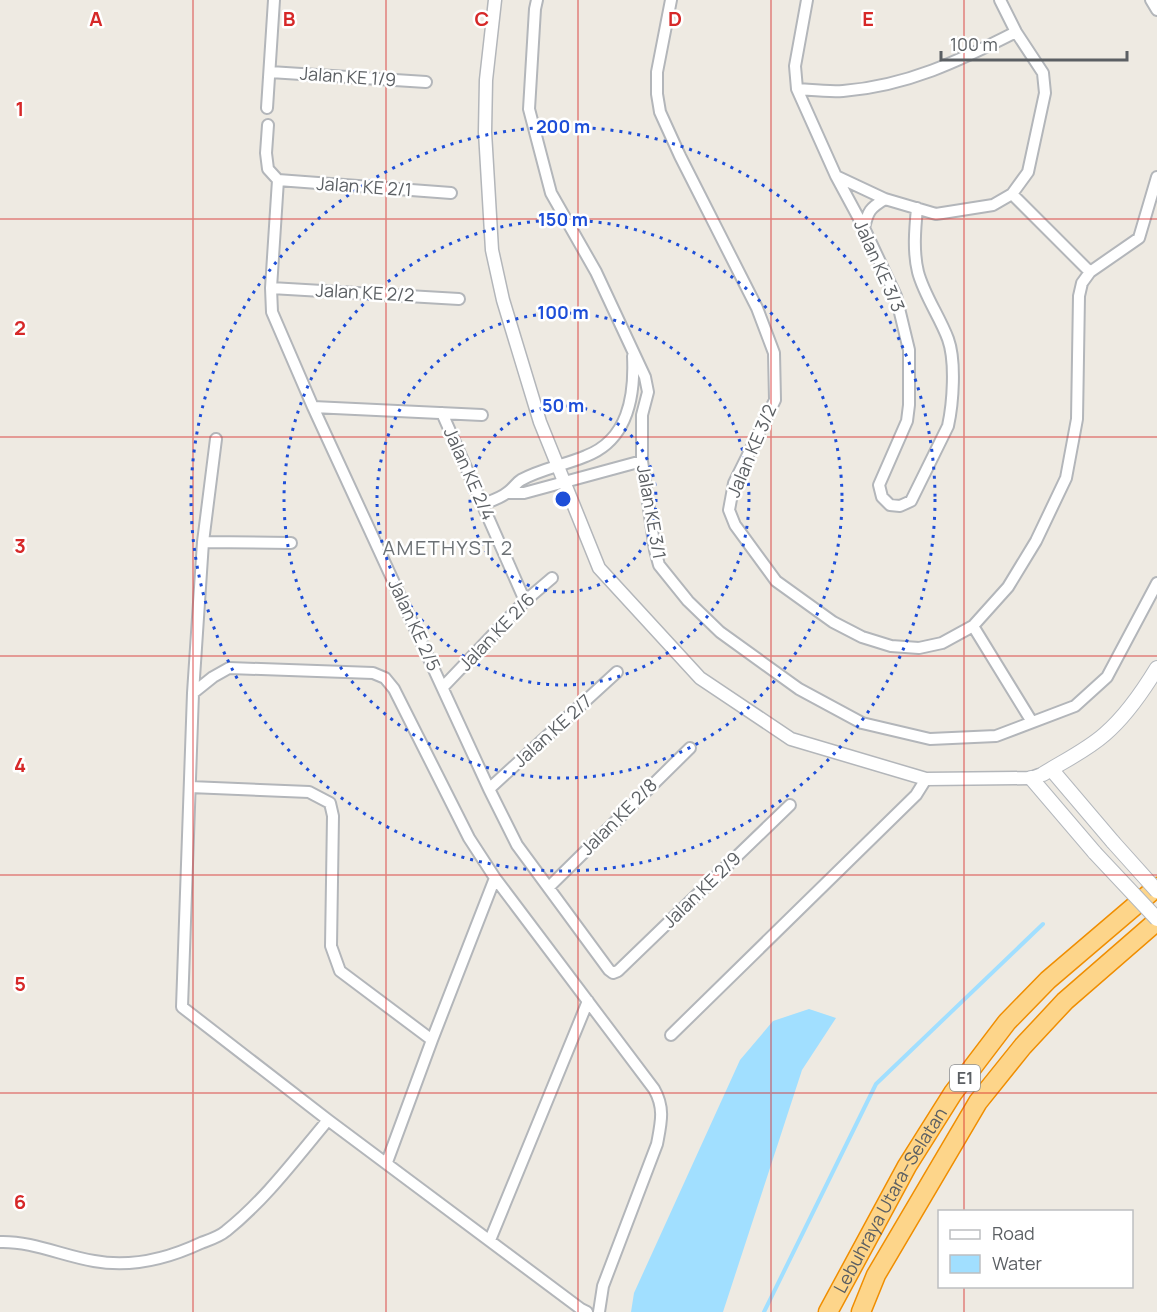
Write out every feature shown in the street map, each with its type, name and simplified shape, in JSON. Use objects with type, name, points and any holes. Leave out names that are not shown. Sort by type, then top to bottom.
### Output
[{"type":"highway","name":"Lebuhraya Utara–Selatan","points":[[828,1312],[907,1166],[953,1093],[1007,1022],[1048,980],[1157,889]]},
{"type":"highway","name":"Lebuhraya Utara–Selatan","points":[[861,1312],[876,1275],[978,1102],[1023,1046],[1065,1001],[1157,920]]},
{"type":"main road","points":[[1042,773],[1085,749],[1106,734],[1157,668]]},
{"type":"main road","points":[[1042,773],[1113,842],[1157,889]]},
{"type":"main road","points":[[1042,773],[1095,853],[1157,920]]},
{"type":"street","points":[[267,108],[274,0]]},
{"type":"street","points":[[495,0],[486,80],[485,132],[492,250],[503,300],[540,422],[599,568],[700,678],[791,739],[926,779],[1042,773]]},
{"type":"street","name":"Jalan KE 3/1","points":[[537,0],[534,9],[529,109],[551,193],[596,272],[645,377],[648,392],[642,415],[642,461],[659,565],[688,601],[720,633],[799,689],[862,723],[930,739],[996,736],[1075,705],[1107,677],[1157,583]]},
{"type":"street","name":"Jalan KE 3/2","points":[[671,0],[657,72],[660,112],[756,308],[774,353],[776,367],[775,400],[734,483],[729,510],[735,525],[776,581],[833,622],[862,637],[891,646],[919,648],[942,643],[973,626],[1008,587],[1036,541],[1066,478],[1077,419],[1079,296],[1082,283],[1090,272]]},
{"type":"street","name":"Jalan KE 3/3","points":[[807,0],[795,66],[797,89],[836,176],[896,296],[909,350],[907,421],[879,485],[882,497],[890,505],[900,506],[911,501],[948,426],[951,414],[952,356],[949,341],[918,274],[917,208]]},
{"type":"street","points":[[836,176],[885,199],[936,214],[993,205],[1012,194],[1028,172],[1045,93],[1043,73],[1016,32],[1000,0]]},
{"type":"street","points":[[1151,0],[1157,10]]},
{"type":"street","points":[[797,89],[841,91],[883,86],[928,74],[1016,32]]},
{"type":"street","name":"Jalan KE 1/9","points":[[270,72],[426,82]]},
{"type":"street","points":[[268,125],[266,153],[268,169],[278,180]]},
{"type":"street","points":[[1012,194],[1090,272],[1139,238],[1157,177]]},
{"type":"street","name":"Jalan KE 2/1","points":[[278,180],[451,193]]},
{"type":"street","name":"Jalan KE 2/5","points":[[278,180],[271,288],[272,312],[313,407],[517,845],[613,973]]},
{"type":"street","points":[[864,228],[867,213],[873,206],[885,199]]},
{"type":"street","name":"Jalan KE 2/2","points":[[271,288],[459,299]]},
{"type":"street","points":[[483,504],[507,493],[519,480],[588,456],[606,445],[620,431],[632,388],[633,350]]},
{"type":"street","points":[[313,407],[482,415]]},
{"type":"street","name":"Jalan KE 2/4","points":[[442,413],[525,601]]},
{"type":"street","points":[[216,440],[203,542],[193,693],[182,1007],[328,1120],[587,1312]]},
{"type":"street","points":[[507,493],[524,493],[642,461]]},
{"type":"street","points":[[203,542],[291,543]]},
{"type":"street","name":"Jalan KE 2/6","points":[[443,687],[525,601],[552,578]]},
{"type":"street","points":[[973,626],[1032,722]]},
{"type":"street","points":[[193,693],[229,668],[373,673],[385,678],[394,689],[469,838],[495,878],[654,1089],[662,1106],[662,1120],[657,1144],[603,1286],[599,1312]]},
{"type":"street","name":"Jalan KE 2/7","points":[[489,789],[617,672]]},
{"type":"street","name":"Jalan KE 2/8","points":[[549,887],[690,748]]},
{"type":"street","points":[[671,1035],[916,795],[926,779]]},
{"type":"street","points":[[190,788],[309,792],[330,803],[333,816],[331,946],[334,958],[340,971],[432,1040]]},
{"type":"street","name":"Jalan KE 2/9","points":[[613,973],[790,805]]},
{"type":"street","points":[[387,1162],[495,878]]},
{"type":"street","points":[[490,1240],[588,1001]]},
{"type":"street","points":[[0,1242],[50,1250],[94,1261],[123,1264],[153,1261],[189,1248],[224,1233],[272,1186],[328,1120]]},
{"type":"water","points":[[809,1009],[836,1018],[802,1070],[723,1312],[631,1312],[634,1293],[740,1060],[773,1021]]},
{"type":"waterway","points":[[764,1312],[876,1084],[1043,924]]},
{"type":"district","name":"AMETHYST 2","points":[[448,548]]}]
